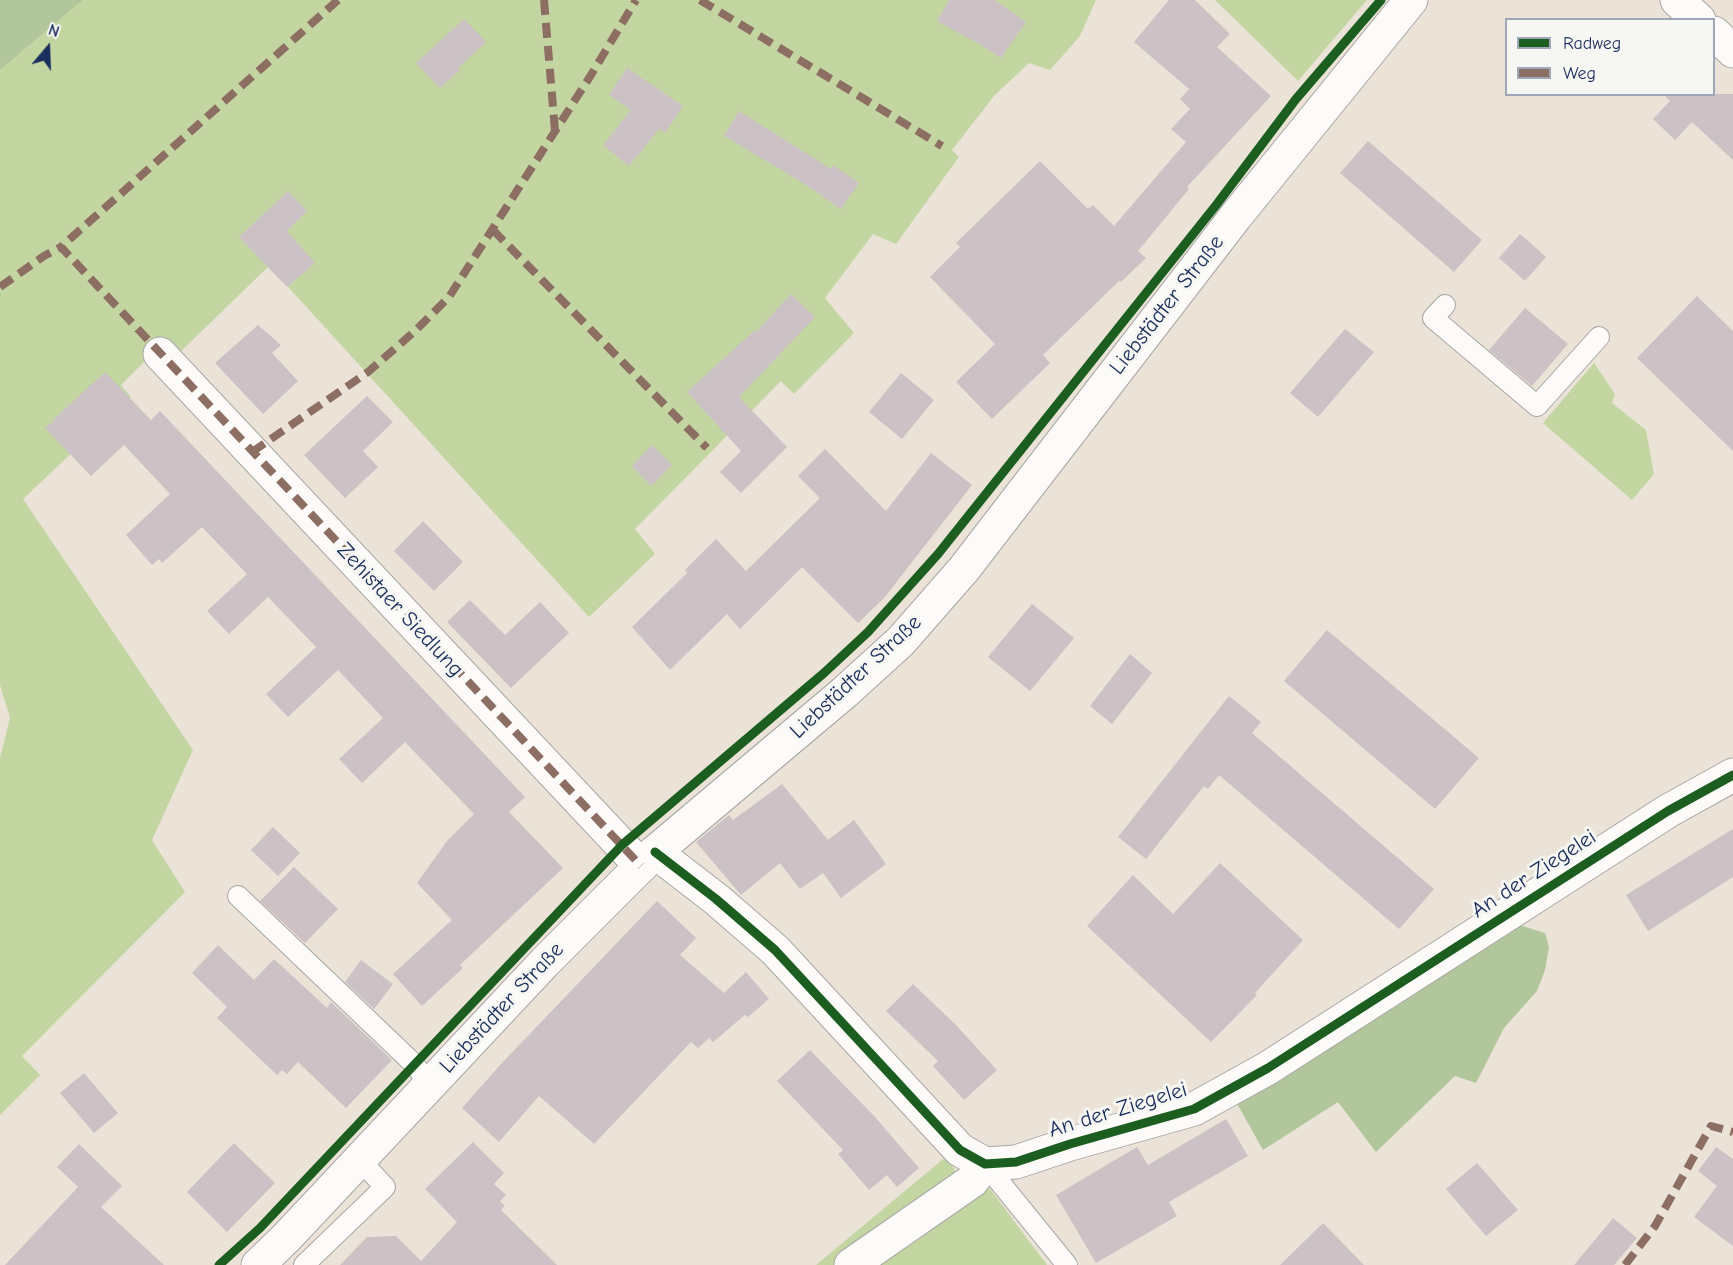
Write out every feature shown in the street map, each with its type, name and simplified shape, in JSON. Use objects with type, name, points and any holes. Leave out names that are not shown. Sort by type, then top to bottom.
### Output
[{"type":"street","name":"Liebstädter Straße","points":[[258,1265],[360,1160],[545,962],[648,859],[876,665],[933,605],[964,569],[1243,207],[1410,0]]},
{"type":"street","points":[[1677,0],[1697,18]]},
{"type":"street","points":[[1715,35],[1733,51]]},
{"type":"street","name":"Zehistaer Siedlung","points":[[160,354],[648,859]]},
{"type":"street","name":"An der Ziegelei","points":[[985,1164],[1016,1162],[1070,1144],[1194,1109],[1268,1068],[1668,811],[1733,775]]},
{"type":"street","points":[[648,859],[716,899],[775,950],[960,1150],[985,1164],[972,1181],[851,1265]]},
{"type":"lane","points":[[1445,305],[1433,318],[1537,406],[1599,337]]},
{"type":"lane","points":[[238,896],[414,1064],[430,1084]]},
{"type":"lane","points":[[304,1265],[385,1187],[360,1160]]},
{"type":"lane","points":[[985,1164],[1067,1265]]},
{"type":"green space","points":[[0,0],[83,0],[0,70]]},
{"type":"green space","points":[[83,0],[1096,0],[1080,36],[1050,70],[1029,63],[995,95],[952,150],[959,157],[896,244],[873,234],[825,298],[854,333],[794,394],[781,381],[635,529],[655,554],[589,617],[269,266],[176,356],[163,343],[121,385],[131,397],[23,499],[193,750],[152,840],[185,892],[22,1056],[40,1075],[0,1115],[0,758],[10,718],[0,685],[0,70]]},
{"type":"green space","points":[[1215,0],[1367,0],[1298,81]]},
{"type":"green space","points":[[1594,363],[1615,394],[1612,403],[1646,430],[1654,474],[1632,500],[1543,423]]},
{"type":"green space","points":[[1519,925],[1545,933],[1549,947],[1545,970],[1537,991],[1504,1028],[1476,1083],[1455,1076],[1376,1152],[1338,1102],[1263,1150],[1235,1100]]},
{"type":"green space","points":[[947,1156],[957,1175],[944,1188],[834,1265],[816,1265]]},
{"type":"green space","points":[[978,1185],[990,1189],[1047,1265],[865,1265]]},
{"type":"building","points":[[949,0],[995,0],[1026,22],[1001,58],[937,21]]},
{"type":"building","points":[[1169,0],[1195,0],[1230,34],[1217,47],[1271,96],[1187,187],[1189,189],[1138,251],[1146,258],[1121,282],[1120,280],[1043,355],[1050,363],[992,419],[956,382],[995,344],[930,277],[960,247],[956,243],[1040,161],[1088,209],[1093,205],[1114,226],[1186,142],[1171,129],[1190,109],[1180,99],[1189,89],[1134,42]]},
{"type":"building","points":[[464,19],[486,42],[440,88],[416,63]]},
{"type":"building","points":[[627,68],[683,106],[665,133],[659,129],[629,166],[603,145],[631,110],[609,95]]},
{"type":"building","points":[[1733,94],[1733,160],[1692,122],[1675,140],[1653,119],[1670,101],[1665,96]]},
{"type":"building","points":[[739,111],[831,169],[833,165],[859,183],[841,209],[800,181],[724,136]]},
{"type":"building","points":[[1368,141],[1482,240],[1454,272],[1340,173]]},
{"type":"building","points":[[288,191],[307,211],[287,231],[315,263],[287,287],[239,237]]},
{"type":"building","points":[[1520,234],[1546,257],[1525,281],[1499,258]]},
{"type":"building","points":[[791,294],[815,317],[739,397],[787,447],[741,493],[720,472],[741,451],[687,392],[755,330],[756,332]]},
{"type":"building","points":[[1697,296],[1733,331],[1733,451],[1637,358]]},
{"type":"building","points":[[1525,308],[1568,344],[1532,386],[1489,350]]},
{"type":"building","points":[[258,325],[281,345],[272,353],[298,381],[263,414],[215,363]]},
{"type":"building","points":[[1345,329],[1374,352],[1318,417],[1290,393]]},
{"type":"building","points":[[105,372],[151,420],[160,411],[525,797],[509,812],[563,868],[460,965],[463,968],[422,1006],[393,974],[452,920],[417,883],[447,841],[474,814],[405,742],[362,783],[339,759],[383,718],[338,670],[288,717],[266,694],[316,647],[268,597],[229,634],[207,611],[247,574],[202,527],[162,563],[159,559],[152,565],[126,535],[170,494],[124,445],[91,476],[45,428]]},
{"type":"building","points":[[901,373],[934,400],[902,439],[869,412]]},
{"type":"building","points":[[367,396],[393,422],[363,451],[378,467],[345,498],[304,455]]},
{"type":"building","points":[[652,445],[672,465],[651,486],[632,466]]},
{"type":"building","points":[[825,449],[886,511],[931,453],[972,485],[884,598],[858,623],[802,567],[740,629],[727,614],[670,670],[632,627],[687,573],[685,570],[716,539],[746,571],[820,498],[798,476]]},
{"type":"building","points":[[423,521],[463,562],[434,591],[394,551]]},
{"type":"building","points":[[470,600],[505,635],[540,602],[569,633],[511,688],[447,622]]},
{"type":"building","points":[[1032,604],[1074,638],[1030,691],[988,657]]},
{"type":"building","points":[[1327,630],[1479,758],[1435,809],[1284,681]]},
{"type":"building","points":[[1130,654],[1152,673],[1112,724],[1090,706]]},
{"type":"building","points":[[1229,696],[1261,722],[1252,733],[1434,889],[1399,929],[1219,775],[1208,789],[1204,786],[1146,859],[1118,837]]},
{"type":"building","points":[[782,784],[828,840],[854,820],[886,864],[841,898],[823,873],[800,889],[780,863],[741,895],[696,842],[729,815],[733,820]]},
{"type":"building","points":[[273,827],[300,853],[278,876],[251,850]]},
{"type":"building","points":[[1733,829],[1733,877],[1648,931],[1626,895]]},
{"type":"building","points":[[1220,863],[1303,940],[1255,993],[1257,995],[1211,1042],[1087,926],[1133,875],[1173,914]]},
{"type":"building","points":[[294,867],[338,909],[305,943],[260,901]]},
{"type":"building","points":[[657,901],[696,938],[680,955],[724,993],[746,972],[769,999],[748,1017],[745,1015],[713,1042],[709,1038],[698,1048],[691,1042],[594,1144],[539,1096],[499,1142],[462,1108]]},
{"type":"building","points":[[218,945],[254,980],[274,959],[327,1008],[331,1002],[392,1060],[346,1108],[298,1062],[287,1074],[282,1070],[277,1075],[217,1018],[227,1007],[192,973]]},
{"type":"building","points":[[361,960],[393,984],[374,1009],[345,982]]},
{"type":"building","points":[[913,984],[956,1025],[997,1070],[964,1100],[933,1066],[938,1061],[886,1011]]},
{"type":"building","points":[[810,1050],[875,1117],[919,1168],[897,1187],[887,1175],[869,1190],[838,1154],[843,1150],[777,1081]]},
{"type":"building","points":[[84,1073],[118,1113],[94,1133],[60,1093]]},
{"type":"building","points":[[1226,1119],[1248,1156],[1169,1202],[1177,1216],[1096,1263],[1056,1195],[1137,1147],[1148,1165]]},
{"type":"building","points":[[473,1142],[504,1173],[494,1184],[506,1195],[500,1201],[505,1206],[501,1210],[557,1265],[340,1265],[367,1237],[396,1236],[421,1261],[457,1222],[425,1189]]},
{"type":"building","points":[[234,1143],[275,1183],[227,1232],[187,1192]]},
{"type":"building","points":[[79,1144],[122,1186],[101,1207],[164,1265],[5,1265],[78,1187],[57,1167]]},
{"type":"building","points":[[1716,1147],[1733,1159],[1733,1246],[1694,1217],[1717,1186],[1698,1171]]},
{"type":"building","points":[[1477,1163],[1518,1210],[1486,1236],[1446,1189]]},
{"type":"building","points":[[1613,1218],[1637,1238],[1614,1265],[1574,1265]]},
{"type":"building","points":[[1323,1223],[1364,1265],[1280,1265]]},
{"type":"marked path","points":[[338,0],[61,247],[641,866]]},
{"type":"marked path","points":[[544,0],[555,131]]},
{"type":"marked path","points":[[252,452],[368,372],[415,331],[449,297],[591,75],[636,0]]},
{"type":"marked path","points":[[700,0],[942,146]]},
{"type":"marked path","points":[[493,230],[707,448]]},
{"type":"marked path","points":[[0,287],[61,247]]},
{"type":"marked path","points":[[1625,1265],[1655,1226],[1711,1126],[1733,1132]]},
{"type":"cycle path","points":[[219,1265],[260,1228],[622,845],[824,673],[868,632],[938,554],[1217,204],[1296,99],[1381,0]]},
{"type":"cycle path","points":[[655,852],[716,899],[775,950],[960,1150],[985,1164],[1016,1162],[1070,1144],[1194,1109],[1268,1068],[1668,811],[1733,775]]}]
